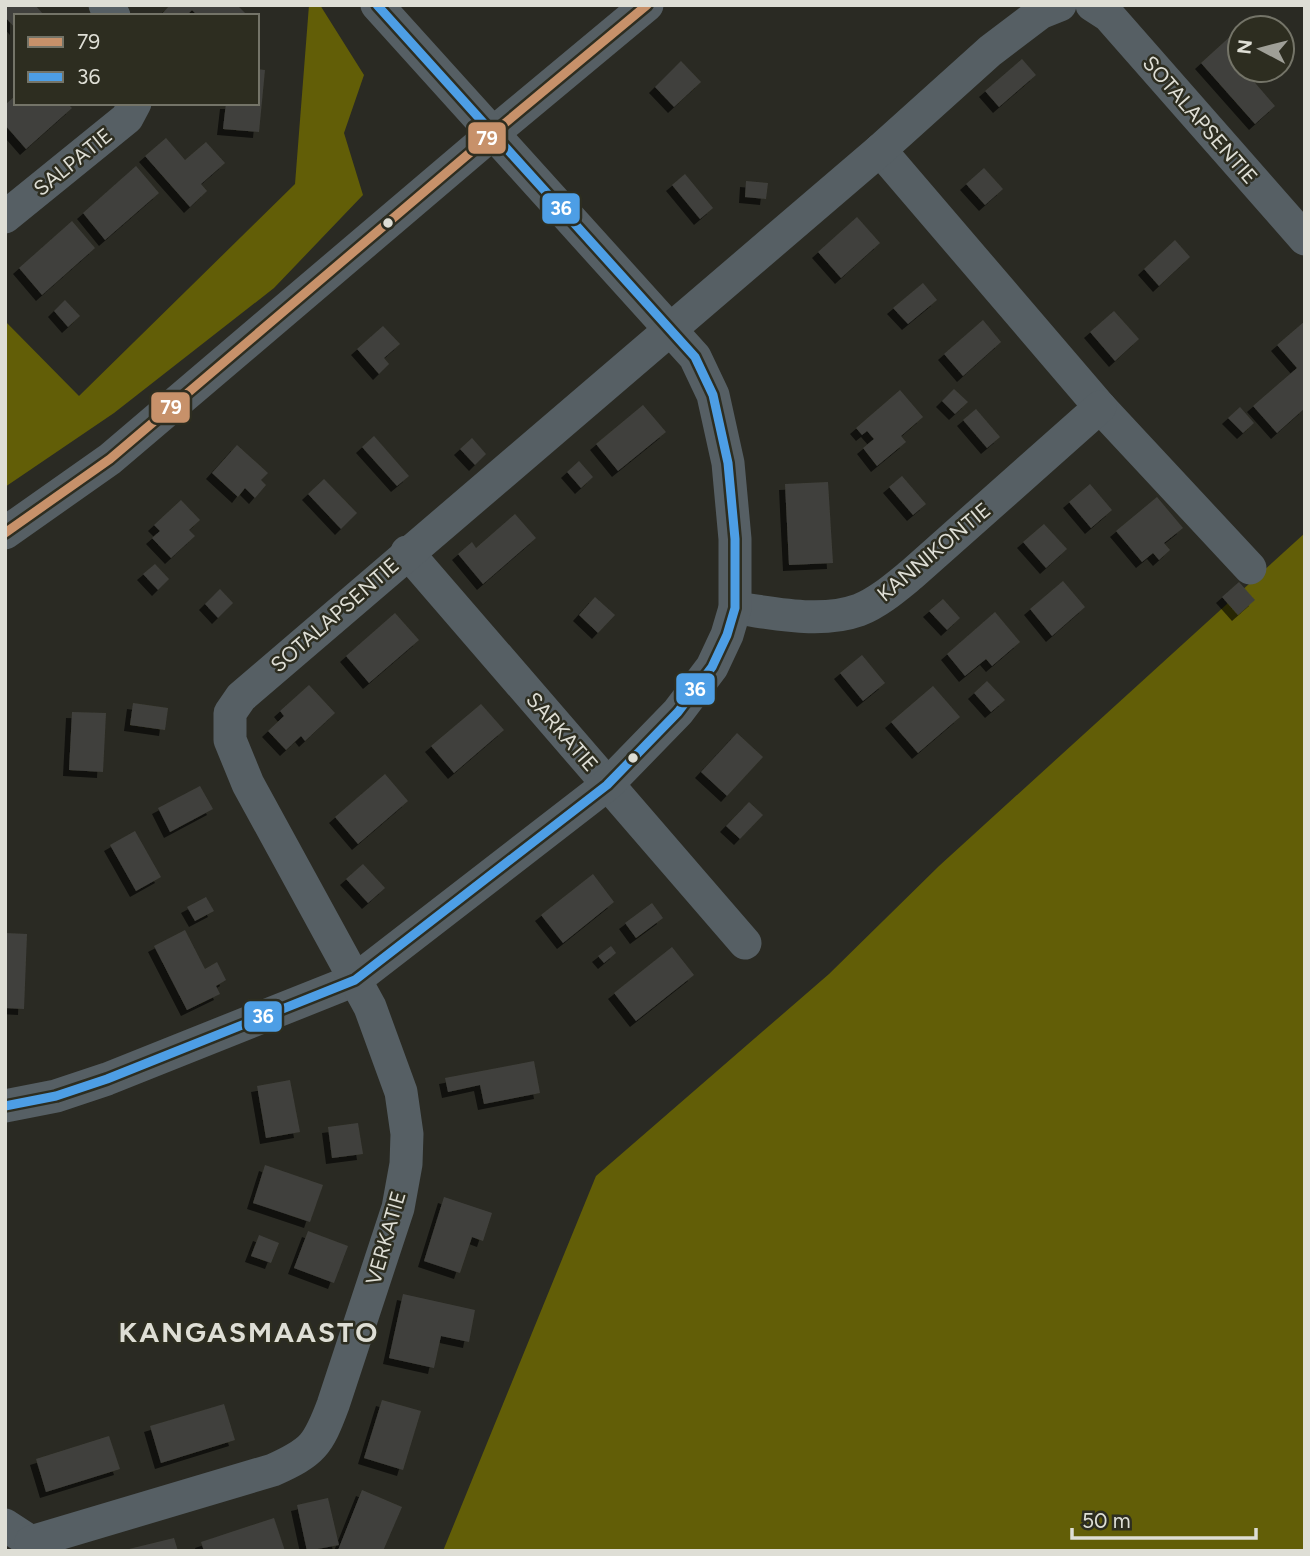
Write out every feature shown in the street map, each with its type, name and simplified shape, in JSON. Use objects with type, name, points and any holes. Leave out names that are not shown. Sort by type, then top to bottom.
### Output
[{"type":"street","points":[[5,1106],[56,1096],[107,1079],[355,980],[607,785],[678,712],[712,667],[727,635],[735,608],[735,539],[728,463],[713,395],[695,357],[377,5]]},
{"type":"street","points":[[5,533],[110,459],[647,5]]},
{"type":"street","name":"SOTALAPSENTIE","points":[[355,980],[248,784],[230,740],[230,713],[241,697],[407,552],[880,150],[990,51],[1040,13],[1060,5]]},
{"type":"street","name":"SOTALAPSENTIE","points":[[1092,5],[1109,16],[1305,239]]},
{"type":"street","name":"SALPATIE","points":[[5,217],[127,118],[134,105]]},
{"type":"street","points":[[880,150],[1100,407],[1250,568]]},
{"type":"street","name":"KANNIKONTIE","points":[[735,608],[814,617],[859,609],[882,598],[1100,407]]},
{"type":"street","name":"SARKATIE","points":[[407,552],[745,943]]},
{"type":"street","name":"VERKATIE","points":[[23,1539],[273,1470],[312,1449],[322,1434],[398,1208],[406,1164],[407,1135],[401,1093],[370,1007],[355,980]]},
{"type":"shaded area","points":[[309,5],[320,5],[364,75],[344,133],[363,195],[274,288],[114,413],[5,487],[5,321],[79,396],[295,184]]},
{"type":"shaded area","points":[[1305,533],[1305,1551],[443,1551],[596,1176],[829,974],[939,866]]},
{"type":"building","points":[[5,5],[35,5],[43,14],[14,14],[14,27],[5,17]]},
{"type":"building","points":[[170,5],[237,5],[245,13],[196,14],[192,10],[188,14],[162,14]]},
{"type":"building","points":[[1226,40],[1226,84],[1256,84],[1275,106],[1255,124],[1201,63]]},
{"type":"building","points":[[1022,59],[1036,75],[999,107],[985,91]]},
{"type":"building","points":[[681,61],[701,82],[674,107],[655,87]]},
{"type":"building","points":[[259,69],[265,70],[259,132],[223,129],[226,105],[259,105]]},
{"type":"building","points":[[14,97],[14,105],[69,105],[72,108],[26,149],[5,125],[5,105]]},
{"type":"building","points":[[166,138],[185,160],[206,142],[225,163],[201,184],[207,191],[190,207],[145,156]]},
{"type":"building","points":[[136,166],[159,193],[105,240],[83,213]]},
{"type":"building","points":[[984,168],[1003,189],[985,205],[966,184]]},
{"type":"building","points":[[685,174],[713,208],[700,219],[672,185]]},
{"type":"building","points":[[746,181],[768,183],[766,199],[745,197]]},
{"type":"building","points":[[857,217],[880,243],[841,278],[818,252]]},
{"type":"building","points":[[72,221],[95,248],[42,295],[19,268]]},
{"type":"building","points":[[1175,240],[1190,257],[1159,286],[1144,269]]},
{"type":"building","points":[[923,283],[937,300],[908,324],[893,308]]},
{"type":"building","points":[[65,300],[80,316],[68,327],[54,311]]},
{"type":"building","points":[[1114,311],[1139,339],[1115,361],[1090,332]]},
{"type":"building","points":[[983,320],[1001,342],[963,376],[944,354]]},
{"type":"building","points":[[1305,321],[1305,408],[1277,433],[1253,406],[1297,368],[1277,345]]},
{"type":"building","points":[[383,326],[400,344],[384,358],[389,364],[379,374],[357,349]]},
{"type":"building","points":[[954,389],[968,402],[955,414],[942,401]]},
{"type":"building","points":[[900,390],[923,417],[901,436],[906,442],[877,466],[863,448],[874,439],[867,431],[862,435],[856,428]]},
{"type":"building","points":[[643,405],[666,432],[618,471],[596,444]]},
{"type":"building","points":[[1240,407],[1254,423],[1243,433],[1228,418]]},
{"type":"building","points":[[976,409],[1000,437],[987,448],[963,420]]},
{"type":"building","points":[[374,436],[409,476],[397,486],[362,447]]},
{"type":"building","points":[[472,438],[486,454],[475,465],[460,449]]},
{"type":"building","points":[[237,445],[268,473],[261,480],[266,485],[255,498],[245,488],[238,497],[212,473]]},
{"type":"building","points":[[579,461],[593,477],[581,488],[567,472]]},
{"type":"building","points":[[902,476],[926,504],[913,515],[889,487]]},
{"type":"building","points":[[324,479],[357,513],[341,529],[308,494]]},
{"type":"building","points":[[828,482],[833,563],[789,565],[785,484]]},
{"type":"building","points":[[1090,484],[1112,510],[1091,528],[1069,502]]},
{"type":"building","points":[[1157,497],[1183,528],[1164,543],[1170,550],[1159,560],[1153,553],[1142,562],[1116,531]]},
{"type":"building","points":[[181,500],[200,520],[189,530],[195,536],[171,558],[152,538],[160,531],[154,525]]},
{"type":"building","points":[[515,514],[536,538],[483,584],[458,554],[472,542],[476,548]]},
{"type":"building","points":[[1044,524],[1067,549],[1046,568],[1023,542]]},
{"type":"building","points":[[155,564],[169,579],[158,590],[143,574]]},
{"type":"building","points":[[1063,581],[1085,607],[1052,636],[1030,609]]},
{"type":"building","points":[[1239,582],[1255,600],[1238,615],[1222,597]]},
{"type":"building","points":[[220,589],[233,603],[218,618],[205,604]]},
{"type":"building","points":[[595,597],[615,615],[598,633],[579,615]]},
{"type":"building","points":[[943,599],[960,618],[947,630],[929,611]]},
{"type":"building","points":[[995,612],[1020,642],[992,666],[986,659],[965,676],[947,654]]},
{"type":"building","points":[[395,613],[419,640],[369,683],[346,656]]},
{"type":"building","points":[[862,655],[885,683],[863,701],[840,673]]},
{"type":"building","points":[[987,681],[1005,700],[991,712],[974,693]]},
{"type":"building","points":[[309,685],[335,713],[305,741],[301,736],[286,750],[268,731],[284,716],[280,711]]},
{"type":"building","points":[[933,686],[960,717],[918,753],[891,722]]},
{"type":"building","points":[[133,703],[168,708],[165,730],[130,725]]},
{"type":"building","points":[[481,704],[504,730],[454,773],[431,746]]},
{"type":"building","points":[[72,712],[106,713],[103,772],[69,770]]},
{"type":"building","points":[[737,733],[763,757],[727,796],[701,772]]},
{"type":"building","points":[[385,774],[408,801],[358,844],[335,817]]},
{"type":"building","points":[[200,786],[213,809],[170,832],[158,808]]},
{"type":"building","points":[[749,802],[763,815],[740,839],[726,826]]},
{"type":"building","points":[[135,831],[161,877],[136,891],[110,845]]},
{"type":"building","points":[[363,864],[385,888],[368,903],[346,879]]},
{"type":"building","points":[[593,874],[614,902],[563,943],[541,915]]},
{"type":"building","points":[[206,897],[214,911],[195,921],[187,907]]},
{"type":"building","points":[[652,903],[663,918],[636,938],[625,923]]},
{"type":"building","points":[[185,930],[205,969],[217,962],[226,980],[216,986],[220,994],[187,1010],[154,946]]},
{"type":"building","points":[[5,933],[27,934],[24,1009],[5,1008]]},
{"type":"building","points":[[611,946],[616,953],[604,963],[598,956]]},
{"type":"building","points":[[672,947],[694,975],[636,1021],[614,993]]},
{"type":"building","points":[[534,1061],[540,1093],[484,1104],[480,1085],[448,1092],[445,1078]]},
{"type":"building","points":[[290,1080],[300,1132],[266,1138],[257,1086]]},
{"type":"building","points":[[358,1123],[363,1154],[332,1158],[328,1127]]},
{"type":"building","points":[[265,1165],[323,1185],[310,1222],[253,1203]]},
{"type":"building","points":[[444,1197],[492,1213],[483,1241],[472,1237],[460,1273],[424,1261]]},
{"type":"building","points":[[308,1231],[348,1246],[334,1283],[294,1268]]},
{"type":"building","points":[[259,1235],[279,1243],[271,1263],[251,1256]]},
{"type":"building","points":[[403,1294],[475,1310],[469,1342],[441,1336],[434,1368],[389,1358]]},
{"type":"building","points":[[382,1400],[421,1411],[403,1470],[364,1458]]},
{"type":"building","points":[[224,1404],[235,1440],[161,1463],[150,1426]]},
{"type":"building","points":[[109,1436],[120,1469],[46,1492],[36,1459]]},
{"type":"building","points":[[362,1490],[402,1507],[383,1551],[340,1551],[338,1550]]},
{"type":"building","points":[[328,1498],[339,1545],[307,1551],[297,1505]]},
{"type":"building","points":[[274,1518],[285,1551],[204,1551],[201,1542]]},
{"type":"building","points":[[174,1538],[178,1551],[125,1551],[125,1550]]},
{"type":"transit line","name":"36","points":[[5,1106],[56,1096],[107,1079],[355,980],[607,785],[678,712],[712,667],[727,635],[735,608],[735,539],[728,463],[713,395],[695,357],[377,5]]},
{"type":"transit line","name":"79","points":[[5,533],[110,459],[647,5]]},
{"type":"district","name":"KANGASMAASTO","points":[[249,1332]]}]
